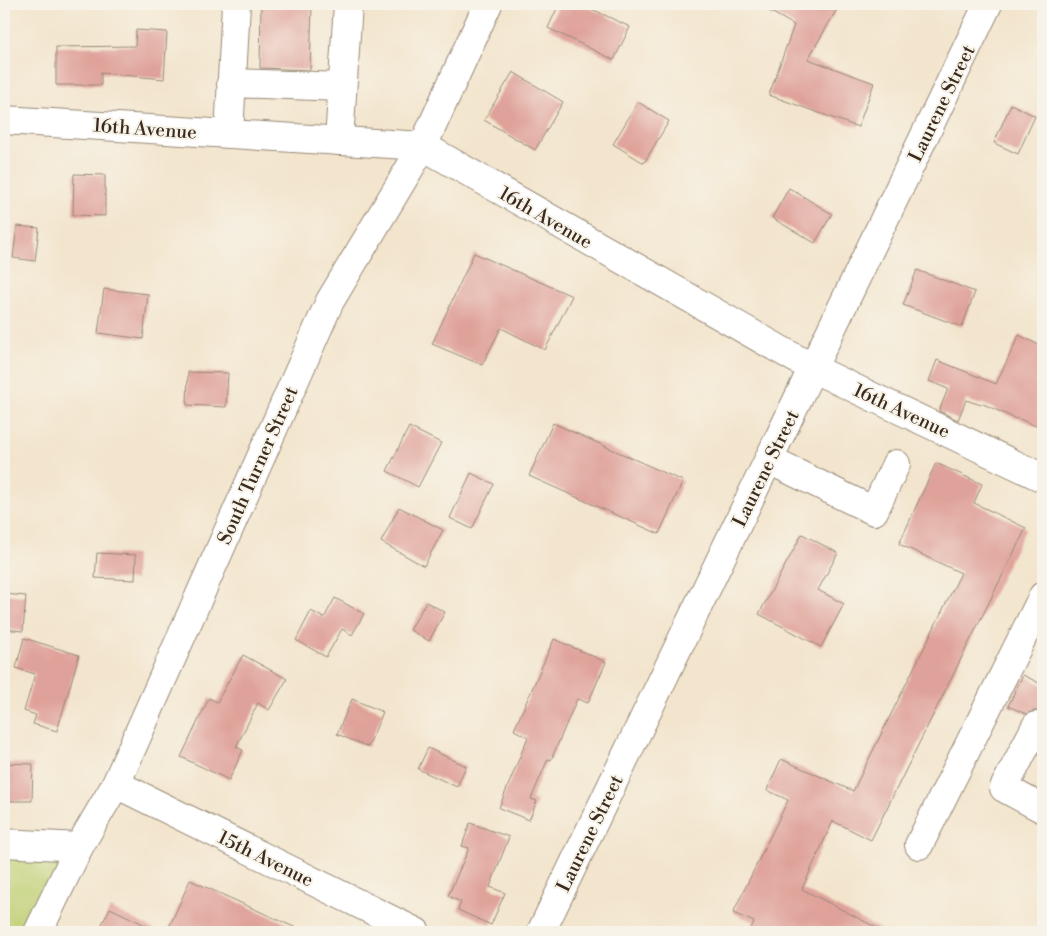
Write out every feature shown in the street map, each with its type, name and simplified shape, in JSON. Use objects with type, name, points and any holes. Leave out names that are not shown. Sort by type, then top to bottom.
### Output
[{"type":"street","points":[[229,134],[236,4]]},
{"type":"street","points":[[339,141],[348,4]]},
{"type":"street","name":"South Turner Street","points":[[38,932],[80,847],[116,784],[330,301],[423,146],[488,4]]},
{"type":"street","name":"Laurene Street","points":[[541,932],[814,369],[988,4]]},
{"type":"street","points":[[231,83],[342,87]]},
{"type":"street","name":"16th Avenue","points":[[4,120],[423,146],[814,369],[1043,478]]},
{"type":"street","points":[[769,460],[874,512],[896,464]]},
{"type":"street","points":[[919,845],[1040,612]]},
{"type":"street","points":[[1043,730],[1036,726],[1004,788],[1043,809]]},
{"type":"street","name":"15th Avenue","points":[[116,784],[416,932]]},
{"type":"street","points":[[4,843],[80,847]]},
{"type":"green space","points":[[4,843],[79,847],[38,932],[4,932]]},
{"type":"building","points":[[261,4],[312,4],[310,70],[260,68]]},
{"type":"building","points":[[559,4],[581,4],[630,27],[614,60],[548,28]]},
{"type":"building","points":[[757,4],[840,4],[808,59],[874,83],[858,127],[769,95],[794,25]]},
{"type":"building","points":[[136,30],[167,32],[164,79],[101,73],[101,85],[56,85],[56,47],[135,46]]},
{"type":"building","points":[[513,72],[563,102],[535,150],[484,120]]},
{"type":"building","points":[[638,102],[669,121],[644,163],[613,144]]},
{"type":"building","points":[[1011,104],[1035,116],[1018,154],[994,143]]},
{"type":"building","points":[[74,174],[105,175],[105,216],[73,215]]},
{"type":"building","points":[[789,188],[832,214],[815,243],[772,218]]},
{"type":"building","points":[[17,226],[39,228],[35,261],[13,258]]},
{"type":"building","points":[[474,253],[572,296],[545,350],[501,328],[482,365],[432,344]]},
{"type":"building","points":[[917,270],[975,292],[962,327],[903,305]]},
{"type":"building","points":[[104,289],[148,294],[143,339],[98,333]]},
{"type":"building","points":[[1019,335],[1043,347],[1043,429],[981,403],[981,405],[966,400],[958,420],[939,411],[948,389],[929,381],[937,360],[996,384]]},
{"type":"building","points":[[188,372],[228,373],[226,407],[187,405]]},
{"type":"building","points":[[553,423],[683,481],[659,534],[529,476]]},
{"type":"building","points":[[409,427],[441,443],[418,487],[387,471]]},
{"type":"building","points":[[936,463],[982,484],[974,503],[1026,528],[871,840],[833,821],[802,889],[885,932],[749,932],[754,922],[733,913],[788,800],[767,790],[781,759],[853,791],[961,573],[899,544]]},
{"type":"building","points":[[471,473],[494,484],[472,529],[450,518]]},
{"type":"building","points":[[399,507],[443,530],[424,566],[381,542]]},
{"type":"building","points":[[802,534],[838,553],[818,590],[844,604],[821,647],[759,614]]},
{"type":"building","points":[[97,553],[136,555],[135,580],[95,578]]},
{"type":"building","points":[[4,594],[26,596],[23,631],[4,629]]},
{"type":"building","points":[[335,598],[364,614],[352,635],[342,629],[326,657],[296,640],[311,611],[324,618]]},
{"type":"building","points":[[426,602],[445,612],[429,641],[410,630]]},
{"type":"building","points":[[24,638],[79,655],[57,731],[33,724],[36,715],[24,711],[35,674],[16,668]]},
{"type":"building","points":[[554,639],[606,662],[588,703],[577,699],[551,760],[548,759],[531,799],[537,801],[529,820],[499,808],[528,737],[514,730]]},
{"type":"building","points":[[243,655],[287,679],[269,710],[258,703],[236,747],[243,750],[229,780],[181,757],[209,698],[217,702]]},
{"type":"building","points":[[1023,675],[1043,685],[1043,712],[1034,711],[1026,714],[1008,706]]},
{"type":"building","points":[[352,699],[383,712],[368,747],[337,734]]},
{"type":"building","points":[[428,748],[466,766],[457,787],[418,769]]},
{"type":"building","points":[[4,763],[33,764],[32,801],[4,801]]},
{"type":"building","points":[[470,823],[509,837],[490,887],[505,893],[491,925],[458,910],[461,902],[448,896],[469,848],[462,846]]},
{"type":"building","points":[[190,880],[305,932],[167,932]]},
{"type":"building","points":[[110,908],[160,932],[98,932]]}]
